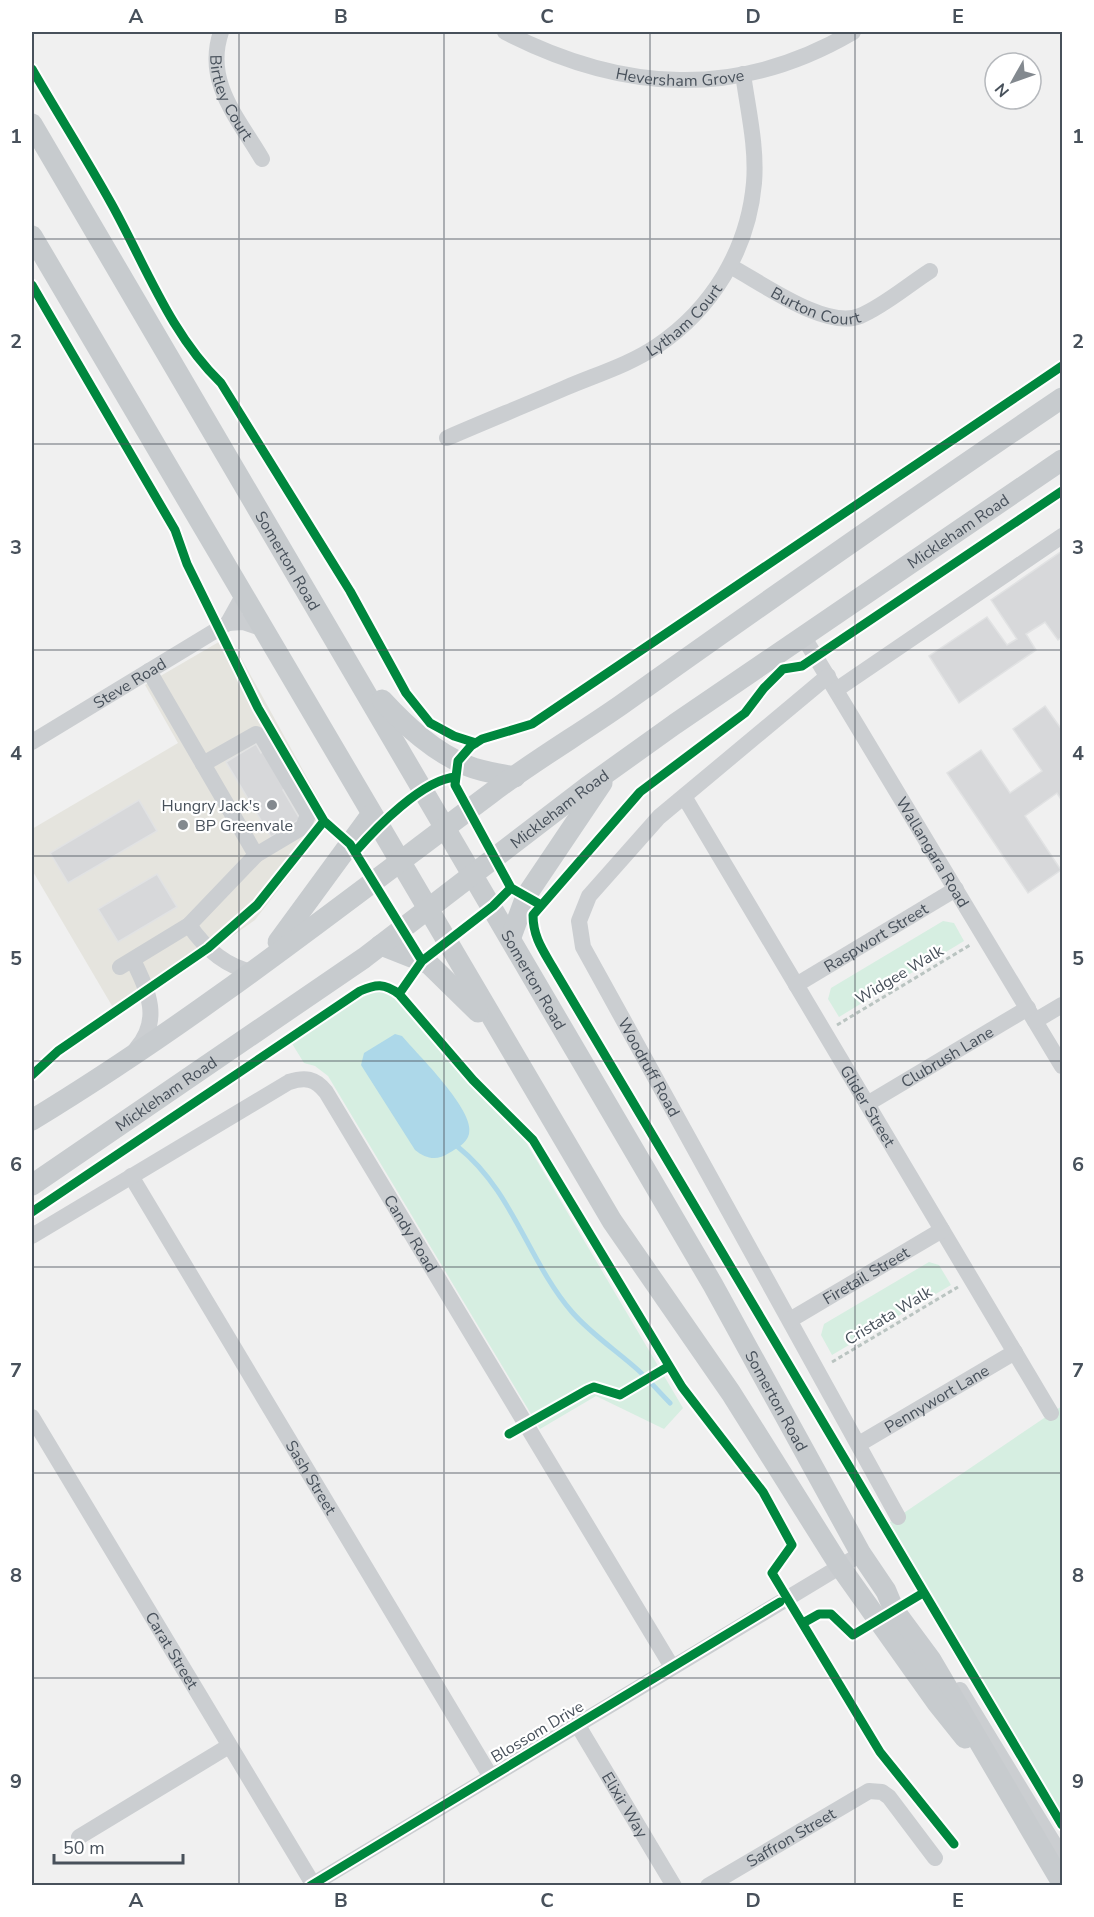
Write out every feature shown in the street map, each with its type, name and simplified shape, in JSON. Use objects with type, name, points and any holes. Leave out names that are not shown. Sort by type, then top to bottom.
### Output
[{"type":"main road","name":"Somerton Road","points":[[32,124],[475,875],[713,1285],[861,1554],[886,1591],[894,1610],[931,1660],[1062,1883]]},
{"type":"main road","name":"Somerton Road","points":[[32,236],[612,1221],[731,1393],[839,1565],[937,1703],[988,1767],[1033,1834]]},
{"type":"main road","points":[[32,1120],[128,1058],[252,972],[515,777],[880,520],[1062,398]]},
{"type":"main road","name":"Mickleham Road","points":[[32,1185],[381,945],[611,770],[1062,460]]},
{"type":"main road","points":[[355,671],[408,727],[445,755],[470,767],[515,777]]},
{"type":"main road","points":[[511,937],[526,896],[611,770]]},
{"type":"main road","points":[[252,972],[291,928],[371,815]]},
{"type":"main road","points":[[381,945],[429,964],[505,1041]]},
{"type":"street","name":"Birtley Court","points":[[220,32],[215,62],[216,78],[262,159]]},
{"type":"street","name":"Heversham Grove","points":[[505,32],[573,63],[620,74],[664,80],[743,74],[809,54],[853,32]]},
{"type":"street","name":"Lytham Court","points":[[447,438],[627,362],[656,347],[687,323],[718,286],[744,234],[754,183],[753,150],[743,74]]},
{"type":"street","name":"Burton Court","points":[[730,266],[819,314],[841,320],[868,312],[930,271]]},
{"type":"street","name":"Woodruff Road","points":[[898,1517],[583,947],[579,921],[589,897],[659,818],[832,683],[1062,536]]},
{"type":"street","points":[[228,623],[243,596]]},
{"type":"street","points":[[228,623],[243,622],[261,628]]},
{"type":"street","name":"Steve Road","points":[[32,742],[228,623]]},
{"type":"street","name":"Wallangara Road","points":[[803,636],[1062,1066]]},
{"type":"street","points":[[149,671],[256,855]]},
{"type":"street","points":[[128,1058],[144,1041],[151,1024],[150,998],[127,963],[189,925],[256,855],[303,827],[308,815],[262,737],[256,734],[203,764]]},
{"type":"street","name":"Glider Street","points":[[685,798],[1051,1413]]},
{"type":"street","name":"Raspwort Street","points":[[796,985],[956,889]]},
{"type":"street","points":[[189,925],[208,948],[228,963],[252,972]]},
{"type":"street","name":"Clubrush Lane","points":[[867,1104],[1032,1015],[1062,1005]]},
{"type":"street","name":"Candy Road","points":[[32,1236],[289,1082],[309,1079],[321,1085],[672,1668]]},
{"type":"street","name":"Sash Street","points":[[130,1176],[491,1777]]},
{"type":"street","name":"Firetail Street","points":[[790,1320],[942,1230]]},
{"type":"street","name":"Pennywort Lane","points":[[859,1444],[1015,1352]]},
{"type":"street","name":"Carat Street","points":[[32,1417],[311,1885]]},
{"type":"street","name":"Blossom Drive","points":[[311,1885],[839,1565],[861,1554]]},
{"type":"street","points":[[931,1660],[948,1671],[1062,1857]]},
{"type":"street","name":"Elixir Way","points":[[577,1724],[674,1886]]},
{"type":"street","points":[[79,1837],[230,1746]]},
{"type":"street","name":"Saffron Street","points":[[708,1886],[857,1797],[874,1791],[889,1797],[934,1858]]},
{"type":"shaded area","name":"BP Greenvale","points":[[229,636],[331,821],[255,920],[118,1016],[32,870],[32,829],[178,743],[145,685]]},
{"type":"green space","points":[[943,921],[954,923],[964,941],[839,1017],[828,999],[831,988]]},
{"type":"green space","points":[[379,988],[389,990],[413,1013],[469,1081],[517,1127],[683,1408],[664,1429],[596,1396],[540,1429],[328,1076],[315,1066],[304,1063],[291,1042],[355,998]]},
{"type":"green space","points":[[929,1262],[939,1265],[951,1285],[832,1355],[821,1335],[824,1324]]},
{"type":"green space","points":[[1062,1406],[1062,1829],[883,1527]]},
{"type":"water","points":[[395,1034],[402,1036],[444,1083],[464,1112],[469,1124],[469,1134],[466,1140],[445,1156],[432,1158],[415,1150],[361,1065],[364,1053]]},
{"type":"building","points":[[1062,551],[1062,637],[1058,640],[1045,622],[1026,634],[1036,650],[959,703],[929,656],[987,617],[1007,645],[1017,639],[991,600]]},
{"type":"building","points":[[1045,706],[1062,730],[1062,801],[1057,793],[1025,816],[1061,870],[1028,893],[947,773],[981,750],[1010,793],[1042,771],[1013,729]]},
{"type":"building","name":"Hungry Jack's","points":[[256,744],[261,753],[265,750],[287,788],[283,790],[300,819],[271,837],[226,762]]},
{"type":"building","points":[[139,800],[157,831],[68,883],[50,853]]},
{"type":"building","points":[[157,874],[177,907],[118,942],[98,909]]},
{"type":"waterway","points":[[458,1147],[493,1184],[543,1271],[572,1312],[638,1370],[670,1403]]},
{"type":"cycle path","points":[[32,69],[92,169],[173,321],[203,364],[221,383],[350,591],[406,693],[430,723],[454,736],[476,743]]},
{"type":"cycle path","points":[[32,285],[175,530],[187,564],[258,708],[324,821]]},
{"type":"cycle path","points":[[541,905],[511,888],[455,785],[458,761],[471,746],[482,739],[532,724],[1062,366]]},
{"type":"cycle path","points":[[1062,491],[802,666],[783,669],[764,688],[745,713],[640,792],[533,915],[536,936],[545,954],[1062,1825]]},
{"type":"cycle path","points":[[355,852],[387,818],[415,795],[429,786],[456,777]]},
{"type":"cycle path","points":[[32,1075],[58,1051],[208,948],[257,905],[324,821],[350,844],[422,961],[399,994]]},
{"type":"cycle path","points":[[422,961],[493,906],[511,888]]},
{"type":"cycle path","points":[[32,1212],[360,991],[380,986],[399,994],[473,1080],[533,1140],[682,1387],[763,1492],[792,1545],[772,1573],[880,1752],[954,1844]]},
{"type":"cycle path","points":[[509,1434],[594,1387],[620,1395],[669,1366]]},
{"type":"cycle path","points":[[803,1623],[819,1614],[831,1614],[853,1635],[923,1593]]},
{"type":"cycle path","points":[[310,1886],[780,1602]]},
{"type":"place","name":"Hungry Jack's","points":[[272,805]]},
{"type":"place","name":"BP Greenvale","points":[[183,825]]}]
